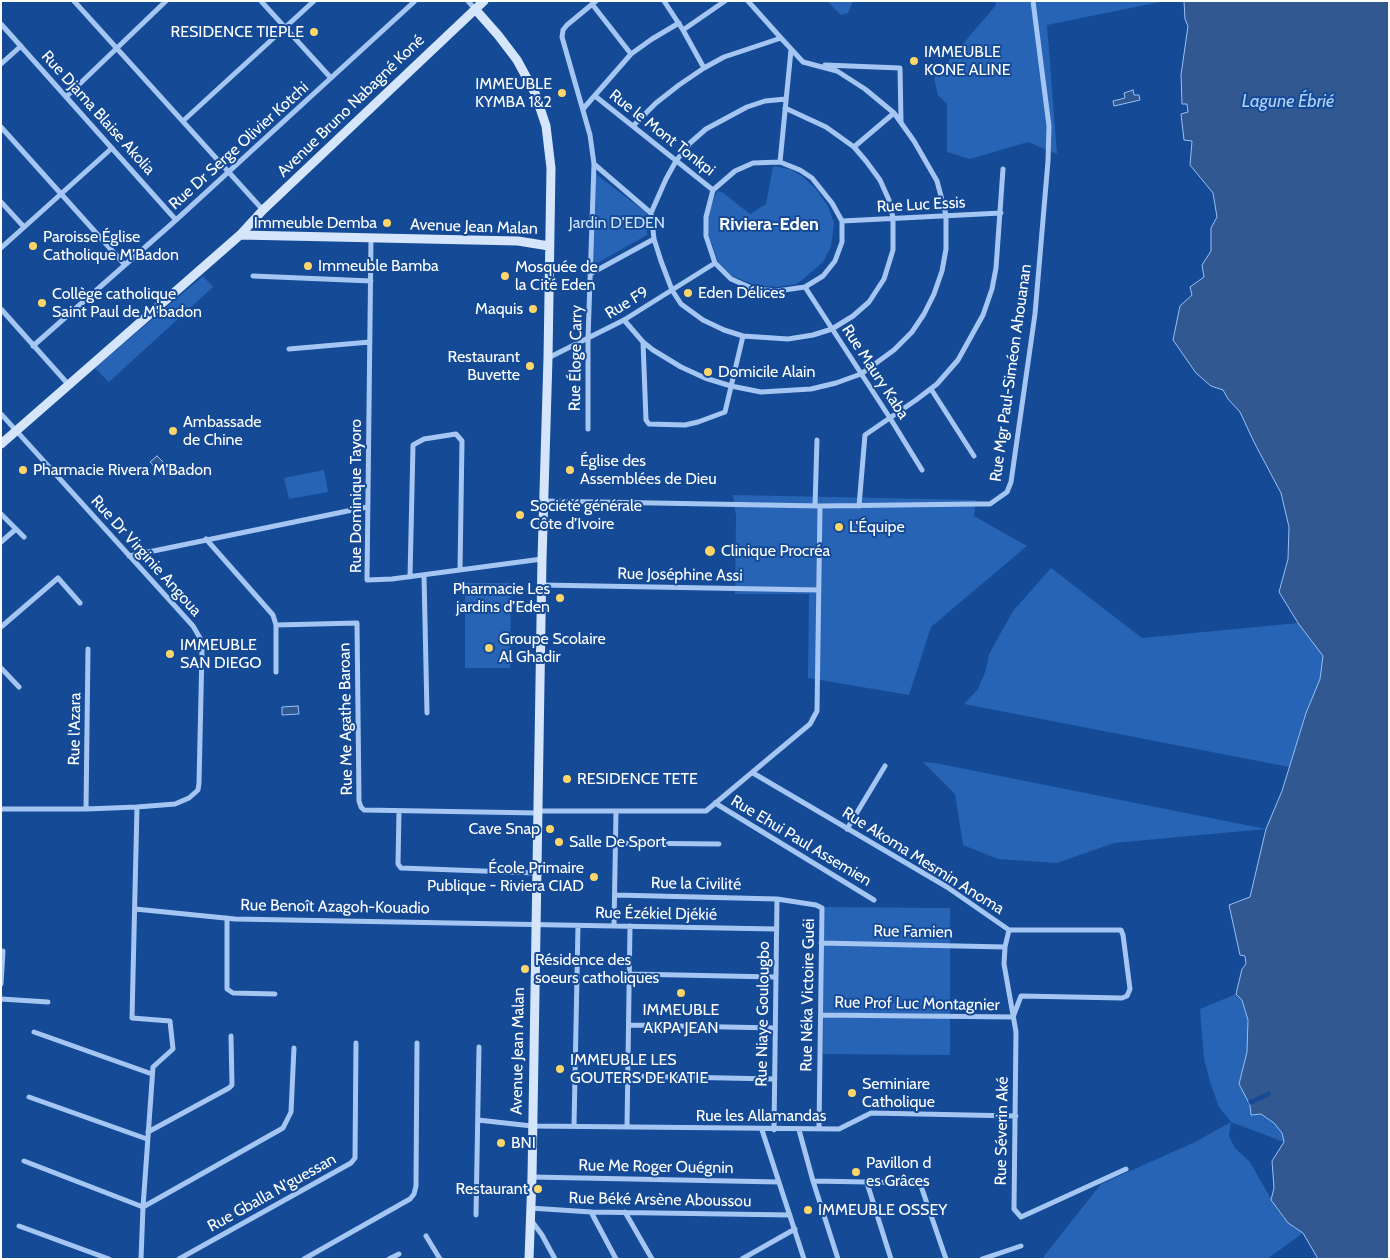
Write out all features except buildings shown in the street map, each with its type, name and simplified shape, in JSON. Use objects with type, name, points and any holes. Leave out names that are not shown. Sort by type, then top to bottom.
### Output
[{"type":"main road","name":"Avenue Bruno Nabagné Koné","points":[[240,235],[263,210],[484,1]]},
{"type":"main road","points":[[475,9],[498,35],[528,78],[541,109],[549,144],[551,168],[549,246]]},
{"type":"main road","points":[[1,444],[240,235]]},
{"type":"main road","name":"Avenue Jean Malan","points":[[240,235],[518,241],[549,246],[529,1259]]},
{"type":"street","points":[[74,1],[263,210]]},
{"type":"street","points":[[67,96],[166,1]]},
{"type":"street","points":[[261,1],[331,78]]},
{"type":"street","points":[[183,122],[314,1]]},
{"type":"street","name":"Rue Dr Serge Olivier Kotchi","points":[[33,346],[176,220],[415,1]]},
{"type":"street","points":[[468,1],[475,9]]},
{"type":"street","points":[[664,1],[679,23],[704,68]]},
{"type":"street","points":[[683,30],[725,1]]},
{"type":"street","points":[[624,320],[643,342],[681,367],[705,378],[761,392],[802,390],[836,383],[861,374],[894,350],[912,332],[934,294],[942,271],[946,249],[946,215],[937,182],[914,140],[894,113],[865,89],[836,71],[803,62],[748,1]]},
{"type":"street","name":"Rue Mgr Paul-Siméon Ahouanan","points":[[544,501],[818,506],[990,504],[1007,492],[1011,482],[1036,314],[1048,161],[1049,126],[1033,1]]},
{"type":"street","points":[[594,3],[631,54]]},
{"type":"street","name":"Rue Éloge Carry","points":[[588,429],[588,339],[594,164],[590,136],[562,37],[563,30],[594,3]]},
{"type":"street","points":[[583,109],[631,54],[679,23]]},
{"type":"street","name":"Rue Djama Blaise Akolia","points":[[1,24],[176,220]]},
{"type":"street","points":[[634,125],[656,103],[704,68],[724,57],[781,38]]},
{"type":"street","points":[[1,64],[21,46]]},
{"type":"street","points":[[780,162],[791,50]]},
{"type":"street","points":[[814,65],[900,68],[901,122]]},
{"type":"street","name":"Rue le Mont Tonkpi","points":[[595,96],[634,125],[713,190]]},
{"type":"street","points":[[785,108],[826,126],[854,147],[880,180],[889,200],[894,218],[893,250],[884,279],[869,302],[853,316],[832,328],[788,339],[743,336],[724,330],[691,312],[681,304],[672,290],[654,238],[652,213],[676,161],[690,143],[706,130],[747,107],[765,101],[786,99]]},
{"type":"street","points":[[854,147],[894,113]]},
{"type":"street","points":[[1,127],[125,265]]},
{"type":"street","points":[[1,248],[112,148]]},
{"type":"street","points":[[780,162],[800,170],[812,178],[832,203],[842,221],[842,242],[835,261],[823,276],[805,287],[777,290],[754,289],[731,279],[715,263],[706,236],[706,217],[713,190],[735,171],[753,163],[780,162]]},
{"type":"street","points":[[594,164],[652,213]]},
{"type":"street","points":[[859,506],[865,435],[931,389],[958,360],[983,315],[992,289],[996,268],[1003,169]]},
{"type":"street","points":[[1,202],[24,227]]},
{"type":"street","name":"Rue Luc Essis","points":[[842,221],[1001,213]]},
{"type":"street","name":"Rue Dominique Tayoro","points":[[372,238],[367,580],[410,577],[460,567],[542,559]]},
{"type":"street","points":[[590,274],[654,238]]},
{"type":"street","name":"Rue F9","points":[[548,358],[624,320],[715,263]]},
{"type":"street","points":[[253,276],[371,280]]},
{"type":"street","name":"Rue Maury Kaba","points":[[805,287],[922,470]]},
{"type":"street","points":[[1,310],[68,384]]},
{"type":"street","points":[[643,342],[646,420],[649,424],[685,425],[721,415],[725,412],[743,336]]},
{"type":"street","points":[[289,349],[370,342]]},
{"type":"street","points":[[931,389],[974,456]]},
{"type":"street","name":"Rue Dr Virginie Angoua","points":[[1,414],[193,626],[200,638],[202,650],[200,783],[198,790],[189,798],[175,804],[137,807],[1,809]]},
{"type":"street","points":[[410,577],[413,444],[424,439],[456,434],[462,441],[460,567]]},
{"type":"street","name":"Rue Me Agathe Baroan","points":[[276,624],[357,623],[361,807],[364,810],[706,811],[810,724],[817,711],[819,590],[817,440]]},
{"type":"street","points":[[129,556],[367,507]]},
{"type":"street","points":[[1,514],[24,537]]},
{"type":"street","points":[[1,542],[16,529]]},
{"type":"street","points":[[206,539],[273,615],[276,624],[276,672]]},
{"type":"street","points":[[424,575],[427,713]]},
{"type":"street","points":[[1,627],[58,578],[80,603]]},
{"type":"street","name":"Rue Joséphine Assi","points":[[542,585],[819,590]]},
{"type":"street","name":"Rue l'Azara","points":[[86,809],[88,648]]},
{"type":"street","points":[[1,668],[20,687]]},
{"type":"street","points":[[846,829],[885,766]]},
{"type":"street","name":"Rue Akoma Mesmin Anoma","points":[[753,773],[946,887],[1009,930],[1121,930],[1130,989],[1127,996],[1122,998],[1021,996],[1013,1017]]},
{"type":"street","name":"Rue Ehui Paul Assemien","points":[[715,803],[874,900]]},
{"type":"street","points":[[137,807],[132,1018],[170,1021],[173,1049],[152,1067],[141,1259]]},
{"type":"street","points":[[398,811],[398,864],[401,868],[537,873]]},
{"type":"street","points":[[614,926],[616,812]]},
{"type":"street","points":[[616,843],[719,844]]},
{"type":"street","name":"Rue la Civilité","points":[[615,895],[777,899]]},
{"type":"street","name":"Rue Niaye Goulougbo","points":[[774,1130],[777,899]]},
{"type":"street","name":"Rue Néka Victoire Guéi","points":[[777,899],[816,905],[822,908],[819,1129]]},
{"type":"street","name":"Rue Benoît Azagoh-Kouadio","points":[[135,909],[227,918],[535,924]]},
{"type":"street","points":[[227,918],[227,989],[232,993],[275,994]]},
{"type":"street","name":"Rue Ézékiel Djékié","points":[[535,924],[776,929]]},
{"type":"street","points":[[574,1126],[578,926]]},
{"type":"street","points":[[627,1127],[630,926]]},
{"type":"street","name":"Rue Séverin Aké","points":[[1009,930],[1004,964],[1016,1032],[1014,1209],[1022,1217],[1126,1169]]},
{"type":"street","name":"Rue Famien","points":[[821,943],[1005,947]]},
{"type":"street","points":[[1,984],[4,951]]},
{"type":"street","points":[[630,974],[775,977]]},
{"type":"street","points":[[1,999],[48,1002]]},
{"type":"street","name":"Rue Prof Luc Montagnier","points":[[820,1015],[1013,1017]]},
{"type":"street","points":[[630,1025],[775,1028]]},
{"type":"street","points":[[34,1032],[152,1074]]},
{"type":"street","points":[[148,1132],[232,1085],[231,1036]]},
{"type":"street","name":"Rue Gballa N'guessan","points":[[178,1259],[351,1163],[355,1158],[356,1043]]},
{"type":"street","points":[[304,1259],[410,1199],[414,1194],[416,1186],[417,1043]]},
{"type":"street","points":[[476,1215],[479,1047]]},
{"type":"street","points":[[143,1207],[283,1128],[291,1112],[294,1048]]},
{"type":"street","points":[[628,1076],[774,1079]]},
{"type":"street","points":[[29,1097],[147,1140]]},
{"type":"street","name":"Rue les Allamandas","points":[[478,1120],[532,1126],[799,1130],[840,1129],[871,1113],[1016,1116]]},
{"type":"street","points":[[762,1130],[804,1259]]},
{"type":"street","points":[[799,1130],[838,1259]]},
{"type":"street","points":[[24,1161],[143,1207]]},
{"type":"street","name":"Rue Me Roger Ouégnin","points":[[532,1177],[779,1182]]},
{"type":"street","points":[[813,1181],[920,1183],[946,1259]]},
{"type":"street","points":[[867,1183],[891,1259]]},
{"type":"street","points":[[591,1212],[616,1259]]},
{"type":"street","points":[[625,1212],[652,1259]]},
{"type":"street","name":"Rue Béké Arsène Aboussou","points":[[530,1213],[625,1212],[790,1215]]},
{"type":"street","points":[[530,1213],[555,1259]]},
{"type":"street","points":[[19,1226],[109,1259]]},
{"type":"street","points":[[742,1259],[795,1229]]},
{"type":"street","points":[[426,1236],[440,1259]]},
{"type":"street","points":[[982,1259],[990,1258],[1021,1246]]},
{"type":"street","points":[[389,1259],[399,1254]]},
{"type":"green space","points":[[827,1],[853,1],[848,13],[841,15]]},
{"type":"green space","points":[[995,1],[1165,1],[1047,25],[1057,154],[1028,142],[970,159],[947,152],[947,104],[938,95],[934,78],[996,5]]},
{"type":"green space","points":[[773,166],[790,169],[802,176],[816,189],[828,206],[834,223],[831,247],[823,262],[796,284],[777,287],[755,285],[732,276],[719,264],[709,236],[707,217],[717,191],[722,192],[750,214],[766,204]]},
{"type":"green space","name":"Jardin D'EDEN","points":[[593,172],[647,213],[647,235],[592,266]]},
{"type":"green space","points":[[203,276],[213,287],[109,382],[95,368]]},
{"type":"green space","points":[[324,470],[328,492],[289,499],[284,478]]},
{"type":"green space","points":[[733,495],[976,500],[974,516],[1027,546],[931,627],[909,695],[808,678],[809,594],[735,594],[736,516]]},
{"type":"green space","points":[[1051,568],[1142,638],[1298,623],[1323,656],[1320,679],[1306,713],[1289,767],[964,704],[978,689],[986,670],[989,654],[1013,611]]},
{"type":"green space","points":[[465,583],[511,583],[510,668],[465,668]]},
{"type":"green space","points":[[923,762],[1266,829],[1114,843],[1057,863],[998,859],[963,845],[955,794]]},
{"type":"green space","points":[[824,907],[950,908],[950,1055],[823,1054]]},
{"type":"green space","points":[[1236,994],[1242,1000],[1248,1020],[1247,1052],[1239,1084],[1250,1105],[1251,1115],[1261,1114],[1274,1123],[1282,1133],[1284,1142],[1231,1122],[1219,1107],[1210,1082],[1204,1059],[1200,1009]]},
{"type":"green space","points":[[1231,1122],[1229,1136],[1235,1148],[1250,1162],[1278,1211],[1288,1223],[1303,1233],[1267,1259],[1044,1259],[1044,1256],[1101,1184],[1195,1142]]},
{"type":"water","name":"Lagune Ébrié","points":[[1184,1],[1389,1],[1389,1259],[1318,1259],[1303,1233],[1288,1223],[1271,1200],[1274,1188],[1272,1161],[1284,1142],[1282,1133],[1274,1123],[1261,1114],[1251,1115],[1250,1105],[1239,1084],[1247,1052],[1248,1020],[1242,1000],[1236,994],[1242,969],[1246,964],[1245,956],[1240,955],[1229,905],[1250,897],[1266,829],[1282,791],[1306,713],[1320,679],[1323,656],[1298,623],[1279,592],[1288,559],[1289,527],[1281,493],[1240,412],[1228,399],[1223,390],[1211,386],[1196,373],[1173,340],[1180,306],[1192,295],[1190,287],[1204,277],[1202,265],[1211,251],[1211,228],[1217,217],[1213,193],[1190,165],[1192,141],[1184,140],[1181,114],[1188,112],[1187,104],[1182,104],[1181,75],[1188,26],[1185,19]]},
{"type":"water","points":[[1133,90],[1134,95],[1139,95],[1140,100],[1114,106],[1113,101],[1125,98],[1124,93]]},
{"type":"water","points":[[157,456],[171,470],[164,477],[150,462]]},
{"type":"water","points":[[298,706],[299,714],[282,715],[282,707]]},
{"type":"pier","points":[[1270,1091],[1271,1095],[1250,1105],[1248,1101]]},
{"type":"place","name":"RESIDENCE TIEPLE","points":[[314,32]]},
{"type":"place","name":"IMMEUBLE KONE ALINE","points":[[914,61]]},
{"type":"place","name":"IMMEUBLE KYMBA 1&2","points":[[562,93]]},
{"type":"place","name":"Immeuble Demba","points":[[387,223]]},
{"type":"place","name":"Paroisse Église Catholique M’Badon","points":[[33,246]]},
{"type":"place","name":"Immeuble Bamba","points":[[308,266]]},
{"type":"place","name":"Mosquée de la Cité Eden","points":[[505,276]]},
{"type":"place","name":"Eden Délices","points":[[688,293]]},
{"type":"place","name":"Collège catholique Saint Paul de M'badon","points":[[42,303]]},
{"type":"place","name":"Maquis","points":[[533,309]]},
{"type":"place","name":"Restaurant Buvette","points":[[530,366]]},
{"type":"place","name":"Domicile Alain","points":[[708,372]]},
{"type":"place","name":"Ambassade de Chine","points":[[173,431]]},
{"type":"place","name":"Pharmacie Rivera M'Badon","points":[[23,470]]},
{"type":"place","name":"Église des Assemblées de Dieu","points":[[570,470]]},
{"type":"place","name":"Société générale Côte d’Ivoire","points":[[520,515]]},
{"type":"place","name":"L'Équipe","points":[[839,527]]},
{"type":"place","name":"Clinique Procréa","points":[[710,551]]},
{"type":"place","name":"Pharmacie Les jardins d’Eden","points":[[560,598]]},
{"type":"place","name":"Groupe Scolaire Al Ghadir","points":[[489,648]]},
{"type":"place","name":"IMMEUBLE SAN DIEGO","points":[[170,654]]},
{"type":"place","name":"RESIDENCE TETE","points":[[567,779]]},
{"type":"place","name":"Cave Snap","points":[[550,829]]},
{"type":"place","name":"Salle De Sport","points":[[559,842]]},
{"type":"place","name":"École Primaire Publique - Riviera CIAD","points":[[594,877]]},
{"type":"place","name":"Résidence des soeurs catholiques","points":[[525,969]]},
{"type":"place","name":"IMMEUBLE AKPA JEAN","points":[[681,993]]},
{"type":"place","name":"IMMEUBLE LES GOUTERS DE KATIE","points":[[560,1069]]},
{"type":"place","name":"Seminiare Catholique","points":[[852,1093]]},
{"type":"place","name":"BNI","points":[[501,1143]]},
{"type":"place","name":"Pavillon d es Grâces","points":[[856,1172]]},
{"type":"place","name":"Restaurant","points":[[538,1189]]},
{"type":"place","name":"IMMEUBLE OSSEY","points":[[808,1210]]},
{"type":"district","name":"Riviera-Eden","points":[[769,225]]}]
